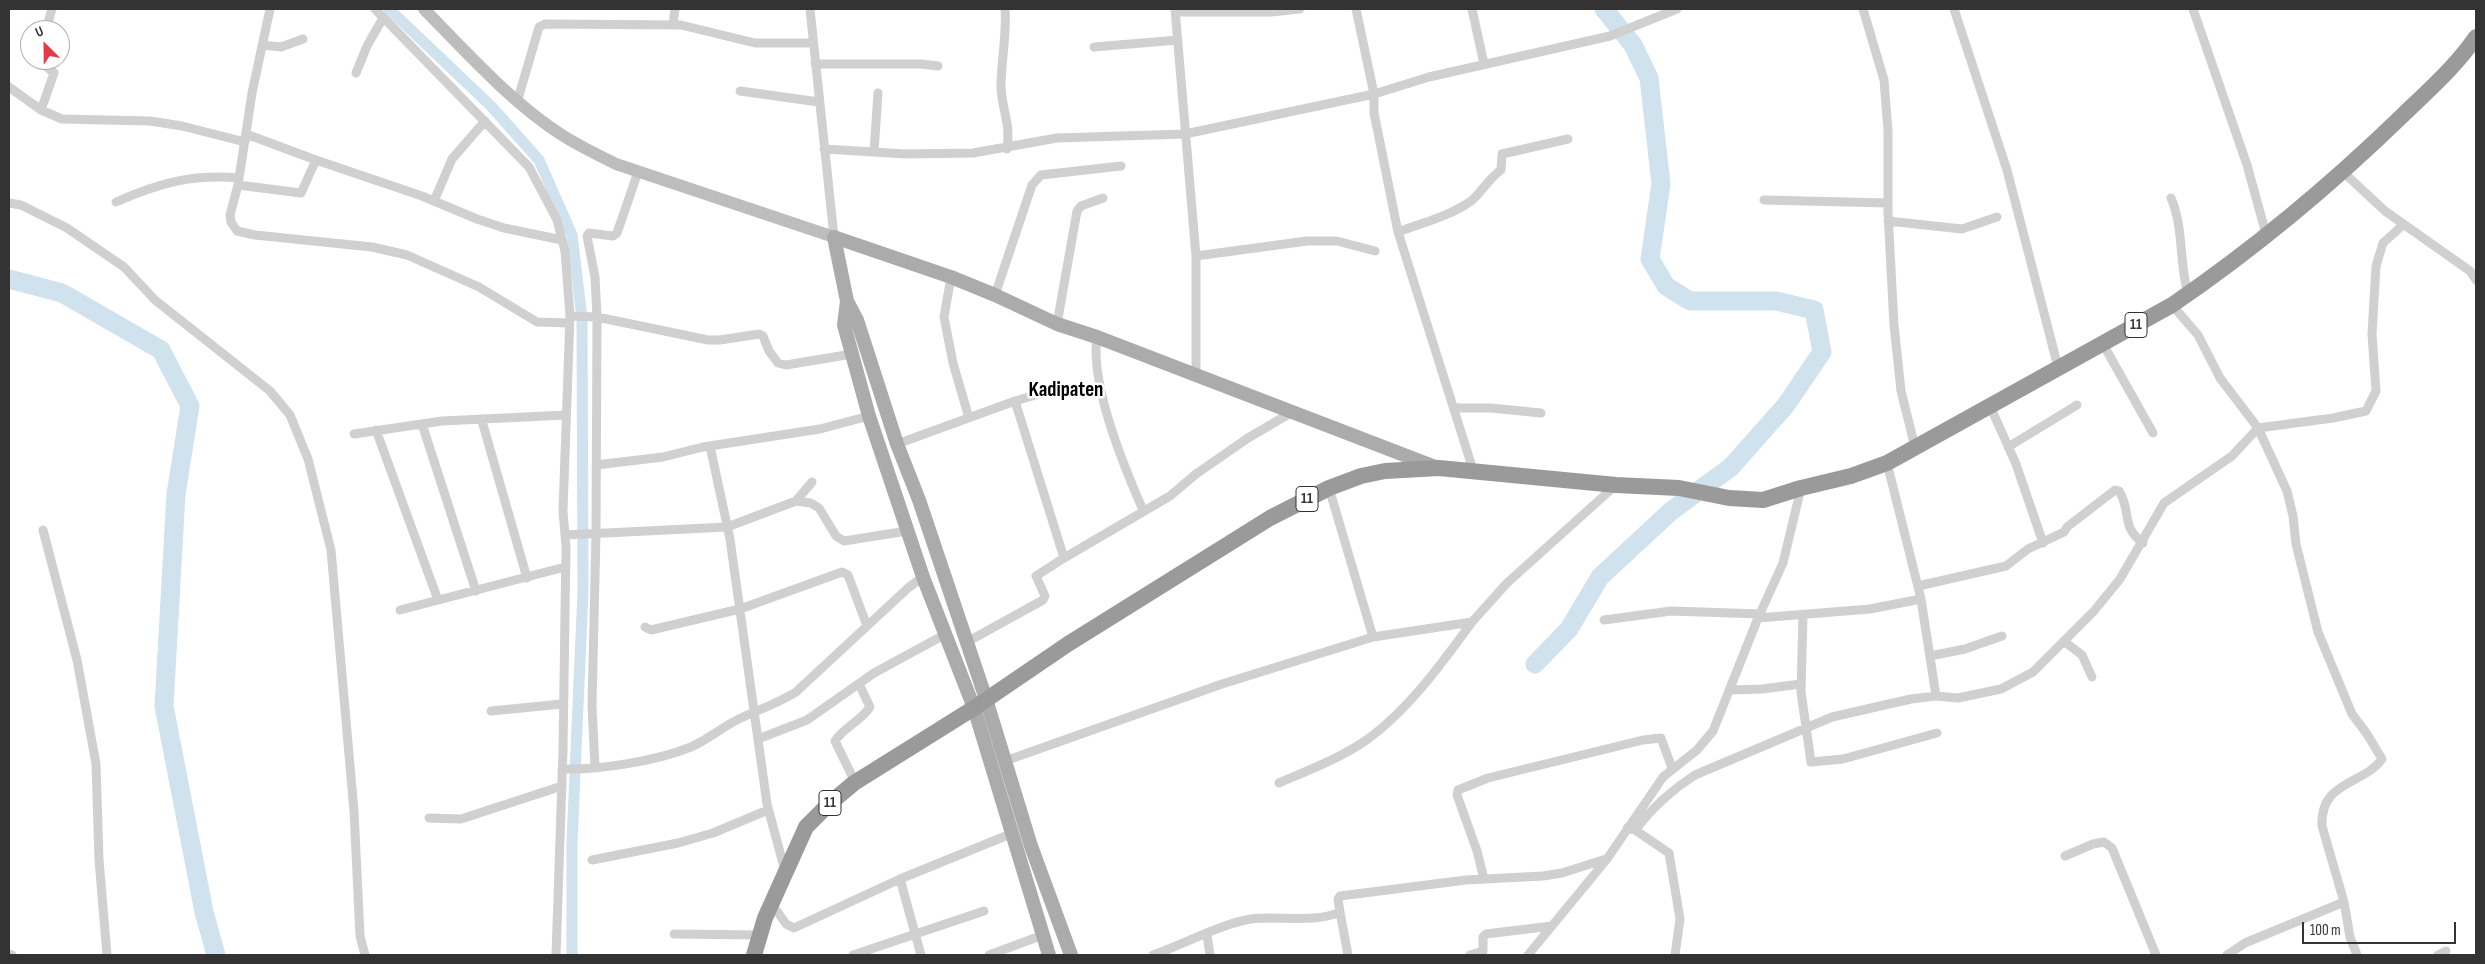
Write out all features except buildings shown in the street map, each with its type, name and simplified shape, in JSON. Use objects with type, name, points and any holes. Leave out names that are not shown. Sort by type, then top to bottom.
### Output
[{"type":"highway","name":"11","points":[[754,955],[785,871],[806,828],[829,804],[855,782],[1270,518],[1329,488],[1361,476],[1384,471],[1439,468],[1474,473],[1530,476],[1616,485],[1679,488],[1729,498],[1763,500],[1801,488],[1851,476],[1887,463],[2058,367],[2103,344],[2188,294],[2266,234],[2368,149],[2461,59],[2476,36]]},
{"type":"main road","points":[[424,9],[477,63],[518,99],[562,134],[616,164],[951,277],[1057,324],[1097,337],[1294,411],[1439,468]]},
{"type":"main road","points":[[834,236],[847,301],[857,320],[897,444],[919,500],[967,642],[980,703],[1013,833],[1049,955]]},
{"type":"main road","points":[[847,301],[844,325],[869,416],[907,531],[944,635],[980,703],[1005,761],[1031,846],[1071,955]]},
{"type":"street","points":[[269,9],[252,93],[239,181],[230,215],[231,222],[237,231],[372,247],[407,255],[479,287],[537,322],[594,317],[708,340],[758,334],[763,336],[769,351],[778,363],[786,365],[852,354]]},
{"type":"street","points":[[375,9],[529,167],[557,220],[562,240],[572,318],[563,511],[566,535],[562,704],[565,769],[562,786],[556,955]]},
{"type":"street","points":[[673,25],[675,9]]},
{"type":"street","points":[[813,9],[813,43],[834,236]]},
{"type":"street","points":[[1005,9],[1001,87],[1002,101],[1009,123],[1007,149]]},
{"type":"street","points":[[1196,375],[1196,256],[1176,11],[1271,12],[1300,9]]},
{"type":"street","points":[[1356,9],[1374,94],[1374,113],[1398,232],[1474,473]]},
{"type":"street","points":[[1472,9],[1484,64]]},
{"type":"street","points":[[824,149],[906,154],[974,153],[1007,149],[1057,138],[1185,134],[1374,94],[1484,64],[1610,36],[1634,24],[1674,9]]},
{"type":"street","points":[[1863,9],[1884,80],[1888,131],[1888,221],[1894,325],[1901,391],[1915,447]]},
{"type":"street","points":[[1954,9],[2007,170],[2058,367]]},
{"type":"street","points":[[2193,9],[2247,166],[2266,234]]},
{"type":"street","points":[[356,73],[367,46],[384,18]]},
{"type":"street","points":[[518,99],[539,27],[544,24],[673,25],[756,43],[813,43]]},
{"type":"street","points":[[262,45],[275,48],[303,40]]},
{"type":"street","points":[[1094,47],[1178,40]]},
{"type":"street","points":[[815,64],[921,64],[938,66]]},
{"type":"street","points":[[42,110],[54,73],[51,70]]},
{"type":"street","points":[[9,88],[42,110],[62,120],[123,120],[182,126],[246,138],[434,201],[504,228],[562,240]]},
{"type":"street","points":[[740,91],[819,102]]},
{"type":"street","points":[[874,152],[878,93]]},
{"type":"street","points":[[434,201],[450,162],[486,121]]},
{"type":"street","points":[[1398,232],[1443,215],[1471,200],[1490,178],[1501,170],[1502,154],[1568,139]]},
{"type":"street","points":[[116,202],[153,186],[175,180],[213,176],[301,194],[316,160]]},
{"type":"street","points":[[995,295],[1032,185],[1041,175],[1121,166]]},
{"type":"street","points":[[2342,171],[2385,211],[2470,271],[2476,280]]},
{"type":"street","points":[[594,766],[592,706],[596,465],[595,277],[588,234],[613,236],[617,233],[638,172]]},
{"type":"street","points":[[1057,324],[1077,211],[1081,206],[1103,198]]},
{"type":"street","points":[[2171,198],[2178,214],[2182,276],[2188,294]]},
{"type":"street","points":[[1764,200],[1888,203]]},
{"type":"street","points":[[9,202],[21,205],[67,228],[124,268],[156,300],[270,391],[290,415],[308,459],[331,550],[354,811],[360,936],[364,955]]},
{"type":"street","points":[[1888,221],[1962,229],[1997,217]]},
{"type":"street","points":[[1631,829],[1695,775],[1807,726],[1832,717],[1871,707],[1936,696],[1958,698],[2001,689],[2033,672],[2094,611],[2120,579],[2143,543],[2164,503],[2232,456],[2258,428],[2333,418],[2366,410],[2376,391],[2372,334],[2376,266],[2383,243],[2403,225]]},
{"type":"street","points":[[1196,256],[1307,241],[1337,241],[1375,251]]},
{"type":"street","points":[[951,277],[944,318],[953,363],[969,418]]},
{"type":"street","points":[[2172,305],[2198,335],[2220,378],[2258,428],[2287,492],[2293,516],[2296,544],[2318,632],[2352,714],[2368,734],[2382,759],[2370,771],[2343,784],[2335,792],[2321,817],[2344,902],[2350,937],[2358,955]]},
{"type":"street","points":[[1097,337],[1095,348],[1100,380],[1111,425],[1123,465],[1144,510]]},
{"type":"street","points":[[2103,344],[2154,433]]},
{"type":"street","points":[[897,444],[1015,400],[1056,389]]},
{"type":"street","points":[[1015,400],[1064,558]]},
{"type":"street","points":[[2008,447],[2077,405]]},
{"type":"street","points":[[1990,406],[2008,447],[2043,543]]},
{"type":"street","points":[[1455,408],[1491,408],[1540,413]]},
{"type":"street","points":[[967,642],[1043,600],[1045,596],[1036,576],[1170,496],[1196,474],[1248,438],[1294,411]]},
{"type":"street","points":[[354,434],[422,424],[566,415]]},
{"type":"street","points":[[596,465],[663,457],[710,446],[820,429],[869,416]]},
{"type":"street","points":[[482,421],[527,578]]},
{"type":"street","points":[[422,424],[476,590]]},
{"type":"street","points":[[376,430],[438,600]]},
{"type":"street","points":[[710,446],[727,528],[768,810],[785,871]]},
{"type":"street","points":[[1887,463],[1921,599],[1936,696]]},
{"type":"street","points":[[566,535],[727,528],[796,501],[812,482]]},
{"type":"street","points":[[1279,783],[1342,755],[1368,738],[1407,703],[1442,663],[1472,622],[1507,583],[1616,485]]},
{"type":"street","points":[[1329,488],[1373,637]]},
{"type":"street","points":[[1528,955],[1631,829],[1649,795],[1672,768],[1697,750],[1713,732],[1783,563],[1801,488]]},
{"type":"street","points":[[1918,586],[2006,566],[2028,549],[2064,532],[2115,490],[2119,491],[2123,497],[2130,531],[2143,543]]},
{"type":"street","points":[[796,501],[810,503],[819,508],[836,536],[844,541],[907,531]]},
{"type":"street","points":[[43,530],[77,660],[96,764],[99,860],[108,955]]},
{"type":"street","points":[[400,610],[565,567]]},
{"type":"street","points":[[645,627],[651,630],[740,610],[842,572],[848,575],[867,626]]},
{"type":"street","points":[[565,769],[640,762],[667,755],[708,738],[737,720],[796,692],[923,577]]},
{"type":"street","points":[[1604,620],[1671,611],[1760,616],[1803,614],[1870,609],[1921,599]]},
{"type":"street","points":[[1803,614],[1801,684],[1810,760],[1815,763],[1843,759],[1937,733]]},
{"type":"street","points":[[1005,761],[1222,684],[1373,637],[1472,622]]},
{"type":"street","points":[[758,739],[807,720],[874,673],[944,635]]},
{"type":"street","points":[[1930,656],[1965,649],[2002,636]]},
{"type":"street","points":[[2065,642],[2082,655],[2092,677]]},
{"type":"street","points":[[855,782],[835,741],[840,732],[870,707],[859,684]]},
{"type":"street","points":[[1729,690],[1762,689],[1801,684]]},
{"type":"street","points":[[492,711],[562,704]]},
{"type":"street","points":[[1484,879],[1477,851],[1456,795],[1458,790],[1488,778],[1643,740],[1661,738],[1672,768]]},
{"type":"street","points":[[429,818],[461,819],[562,786]]},
{"type":"street","points":[[1649,795],[1667,797]]},
{"type":"street","points":[[592,860],[704,836],[768,810]]},
{"type":"street","points":[[1631,829],[1669,853],[1680,919],[1675,955]]},
{"type":"street","points":[[772,904],[786,924],[794,928],[900,879],[1013,833]]},
{"type":"street","points":[[2065,856],[2092,844],[2104,842],[2112,848],[2156,955]]},
{"type":"street","points":[[1348,955],[1338,899],[1340,896],[1484,879],[1562,873],[1607,859]]},
{"type":"street","points":[[900,879],[921,955]]},
{"type":"street","points":[[2227,955],[2245,943],[2344,902]]},
{"type":"street","points":[[853,955],[984,911]]},
{"type":"street","points":[[1153,955],[1237,922],[1276,917],[1324,917],[1340,912]]},
{"type":"street","points":[[1470,955],[1483,951],[1483,937],[1486,934],[1552,926]]},
{"type":"street","points":[[674,934],[760,935]]},
{"type":"street","points":[[1207,934],[1210,955]]},
{"type":"street","points":[[989,955],[1043,935]]},
{"type":"waterway","points":[[389,9],[491,106],[539,160],[572,235],[582,318],[583,592],[572,842],[572,955]]},
{"type":"waterway","points":[[1535,664],[1569,629],[1600,577],[1670,512],[1731,467],[1786,405],[1822,352],[1814,310],[1776,301],[1690,301],[1666,286],[1650,259],[1661,184],[1649,78],[1633,45],[1604,9]]},
{"type":"waterway","points":[[9,279],[62,293],[161,350],[190,406],[176,494],[164,706],[204,912],[216,955]]},
{"type":"district","name":"Kadipaten","points":[[1066,391]]}]
